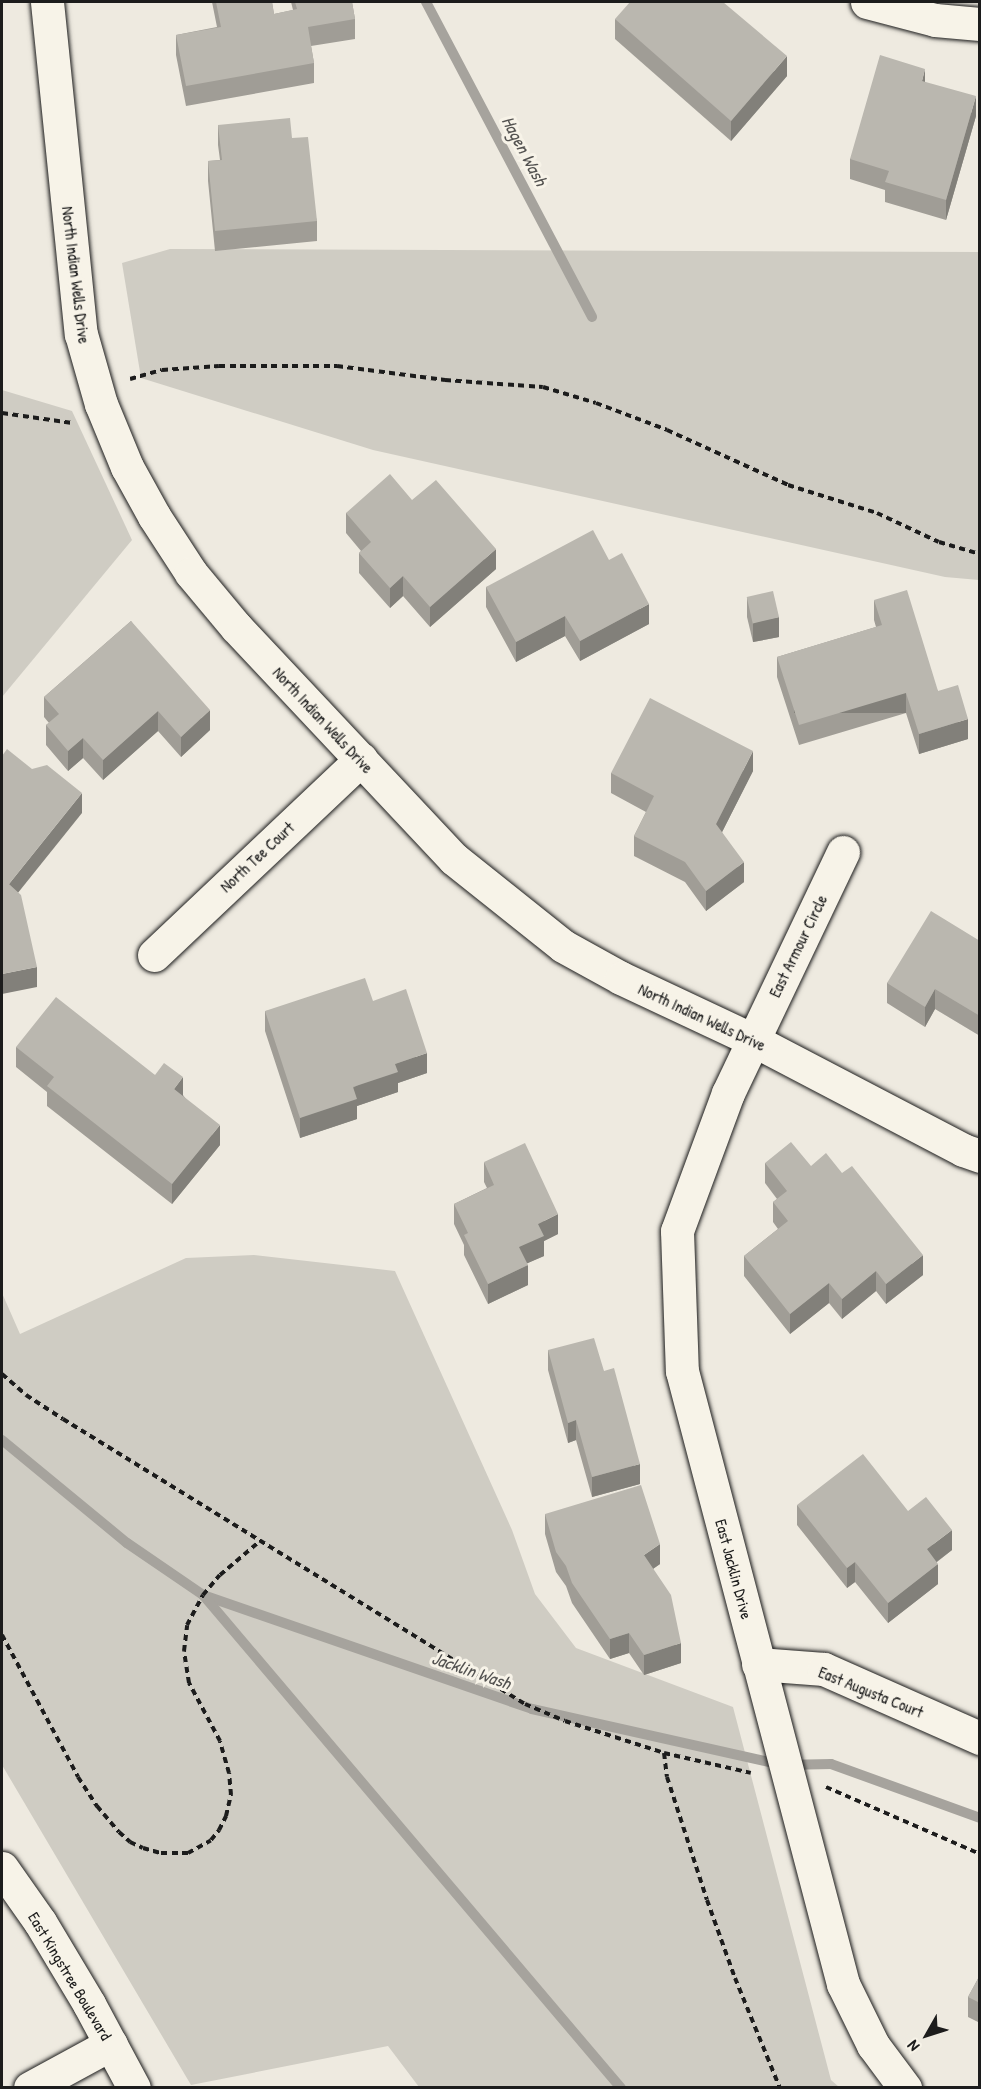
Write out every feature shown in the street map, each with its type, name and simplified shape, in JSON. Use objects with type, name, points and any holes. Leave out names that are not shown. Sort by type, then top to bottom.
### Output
[{"type":"street","name":"North Indian Wells Drive","points":[[47,2],[76,303],[81,334],[101,404],[127,467],[154,516],[191,573],[236,627],[454,859],[563,946],[621,978],[753,1040],[963,1150],[980,1156]]},
{"type":"street","points":[[867,2],[935,20],[980,24]]},
{"type":"street","name":"North Tee Court","points":[[154,955],[361,759]]},
{"type":"street","name":"East Armour Circle","points":[[753,1040],[843,852]]},
{"type":"street","name":"East Jacklin Drive","points":[[753,1040],[728,1093],[677,1231],[682,1371],[843,1984],[873,2044],[905,2088]]},
{"type":"street","name":"East Augusta Court","points":[[758,1664],[824,1669],[980,1738]]},
{"type":"street","name":"East Kingstree Boulevard","points":[[2,1868],[40,1922],[134,2088]]},
{"type":"street","points":[[30,2088],[111,2044]]},
{"type":"path","points":[[2,413],[65,423],[77,422],[134,376],[162,370],[219,366],[337,366],[445,380],[543,387],[596,403],[667,430],[788,485],[877,513],[939,542],[980,554]]},
{"type":"path","points":[[2,1374],[35,1401],[525,1704],[566,1721],[664,1753],[753,1773]]},
{"type":"path","points":[[2,1635],[52,1732],[97,1806],[111,1823],[130,1842],[143,1848],[161,1853],[188,1853],[211,1840],[219,1830],[226,1816],[231,1795],[229,1773],[220,1742],[189,1683],[184,1651],[187,1625],[203,1595],[220,1575],[260,1541]]},
{"type":"path","points":[[664,1753],[667,1777],[707,1900],[735,1978],[780,2088]]},
{"type":"path","points":[[817,1785],[828,1787],[980,1854]]},
{"type":"shaded area","points":[[170,249],[979,252],[979,580],[945,577],[373,450],[141,378],[122,263]]},
{"type":"shaded area","points":[[2,390],[72,411],[132,540],[2,697]]},
{"type":"shaded area","points":[[254,1255],[395,1271],[512,1530],[535,1594],[576,1648],[733,1707],[831,2080],[839,2087],[419,2087],[388,2046],[191,2085],[2,1765],[2,1293],[20,1334],[186,1258]]},
{"type":"building","points":[[216,2],[272,2],[274,14],[297,9],[295,2],[352,2],[355,19],[308,27],[314,63],[186,86],[176,35],[221,27]]},
{"type":"building","points":[[630,2],[723,2],[787,56],[731,121],[615,19]]},
{"type":"building","points":[[880,55],[925,69],[922,81],[976,96],[946,200],[885,182],[889,171],[850,159]]},
{"type":"building","points":[[290,118],[292,138],[308,137],[317,221],[215,231],[208,161],[222,160],[218,125]]},
{"type":"building","points":[[390,474],[412,500],[436,480],[496,549],[430,607],[403,576],[390,588],[359,553],[371,542],[346,513]]},
{"type":"building","points":[[593,530],[609,560],[622,553],[649,604],[580,641],[565,616],[516,642],[486,587]]},
{"type":"building","points":[[907,590],[938,691],[958,685],[968,719],[919,734],[906,693],[799,725],[777,657],[882,625],[874,600]]},
{"type":"building","points":[[773,591],[779,617],[753,623],[747,597]]},
{"type":"building","points":[[131,621],[210,710],[181,737],[158,711],[103,760],[83,738],[68,751],[46,725],[59,714],[44,697]]},
{"type":"building","points":[[650,698],[753,751],[716,824],[744,862],[706,891],[685,862],[634,836],[654,796],[611,773]]},
{"type":"building","points":[[7,749],[32,769],[47,765],[82,793],[9,884],[21,895],[37,967],[2,974],[2,756]]},
{"type":"building","points":[[931,911],[980,941],[980,1016],[935,989],[925,1007],[887,983]]},
{"type":"building","points":[[365,978],[373,1001],[406,989],[427,1053],[395,1064],[398,1072],[353,1087],[357,1099],[300,1118],[265,1011]]},
{"type":"building","points":[[56,997],[155,1075],[164,1063],[183,1077],[174,1089],[220,1125],[172,1184],[47,1086],[54,1077],[16,1047]]},
{"type":"building","points":[[791,1142],[811,1166],[826,1153],[842,1173],[852,1166],[923,1255],[886,1284],[876,1271],[842,1299],[829,1283],[790,1314],[744,1256],[788,1221],[773,1202],[787,1191],[765,1163]]},
{"type":"building","points":[[525,1143],[558,1214],[538,1224],[544,1236],[519,1247],[528,1265],[488,1284],[464,1235],[468,1233],[454,1204],[494,1185],[484,1162]]},
{"type":"building","points":[[594,1338],[604,1371],[614,1368],[640,1464],[592,1477],[576,1420],[568,1423],[548,1350]]},
{"type":"building","points":[[863,1454],[908,1511],[926,1497],[952,1530],[927,1549],[938,1564],[888,1603],[855,1562],[847,1568],[797,1505]]},
{"type":"building","points":[[641,1485],[660,1544],[644,1555],[671,1595],[681,1643],[644,1655],[629,1633],[610,1639],[572,1583],[566,1566],[556,1552],[545,1514]]},
{"type":"building","points":[[980,1975],[980,2003],[968,1997]]},
{"type":"waterway","name":"Hagen Wash","points":[[426,2],[592,317]]},
{"type":"waterway","name":"Jacklin Wash","points":[[2,1440],[127,1543],[203,1595],[532,1709],[783,1765],[831,1764],[980,1818]]},
{"type":"waterway","points":[[204,1596],[621,2088]]}]
